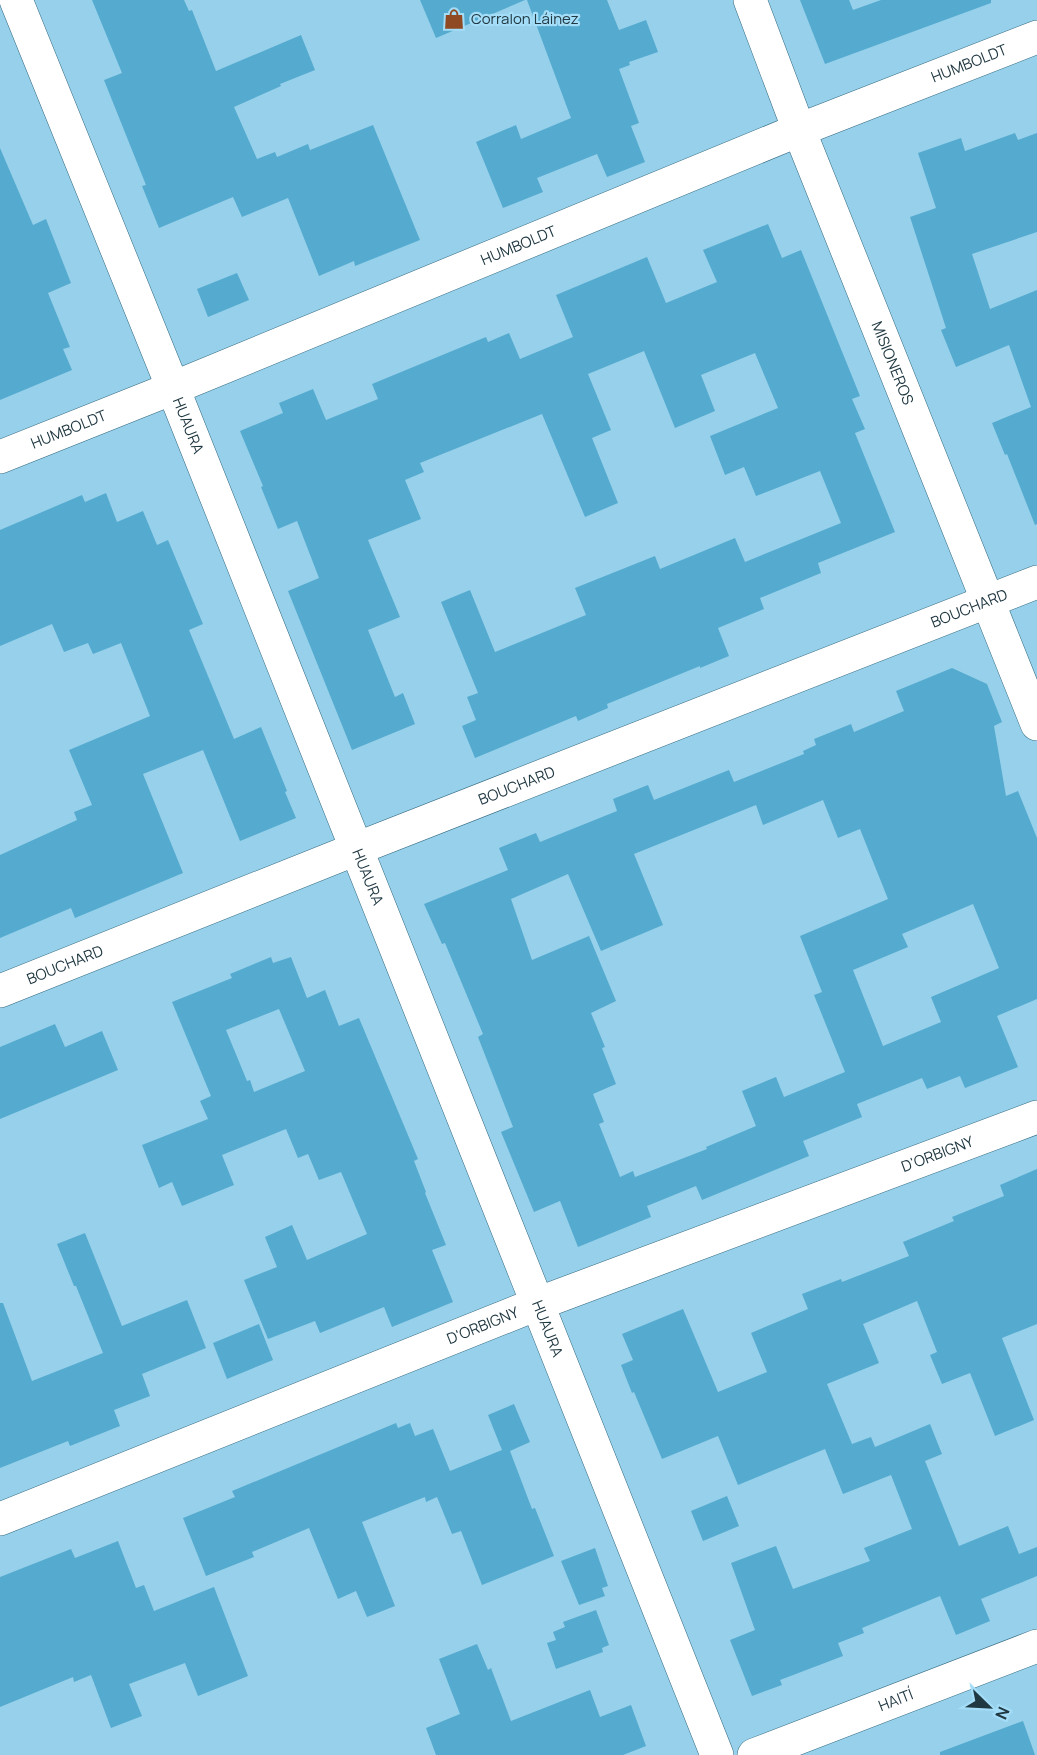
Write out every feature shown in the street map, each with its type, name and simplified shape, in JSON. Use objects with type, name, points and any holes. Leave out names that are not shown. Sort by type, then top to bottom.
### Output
[{"type":"street","name":"HUAURA","points":[[16,0],[173,388],[717,1755]]},
{"type":"street","name":"MISIONEROS","points":[[750,0],[799,130],[1037,724]]},
{"type":"street","name":"HUMBOLDT","points":[[0,457],[799,130],[1037,37]]},
{"type":"street","name":"BOUCHARD","points":[[0,991],[1037,582]]},
{"type":"street","name":"D'ORBIGNY","points":[[0,1519],[537,1304],[1037,1117]]},
{"type":"street","name":"HAITÍ","points":[[754,1755],[1037,1646]]},
{"type":"building","points":[[92,0],[184,0],[189,11],[192,10],[216,71],[301,35],[315,70],[280,84],[281,86],[234,107],[257,159],[275,152],[277,157],[308,144],[310,150],[373,125],[420,240],[355,266],[354,261],[319,276],[288,198],[242,217],[233,197],[159,228],[142,186],[146,185],[104,80],[122,73]]},
{"type":"building","name":"Corralon Láinez","points":[[420,0],[525,0],[436,38]]},
{"type":"building","points":[[527,0],[607,0],[619,30],[646,20],[658,52],[629,62],[630,65],[619,69],[639,123],[631,126],[645,162],[607,177],[597,154],[537,178],[543,192],[503,208],[476,142],[516,125],[521,139],[571,118]]},
{"type":"building","points":[[800,0],[849,0],[853,10],[881,0],[991,0],[991,3],[825,64]]},
{"type":"building","points":[[1015,133],[1018,140],[1037,133],[1037,232],[972,254],[990,309],[1037,290],[1037,524],[1035,525],[992,423],[1031,407],[1009,345],[956,367],[941,330],[946,328],[910,217],[936,208],[918,153],[961,138],[965,151]]},
{"type":"building","points":[[0,148],[33,225],[46,219],[71,283],[48,293],[70,347],[63,349],[72,370],[0,400]]},
{"type":"building","points":[[768,224],[782,258],[801,250],[860,396],[852,399],[865,429],[855,433],[895,532],[818,563],[821,573],[760,598],[764,609],[718,628],[729,656],[607,704],[608,708],[578,721],[576,716],[475,758],[462,726],[476,720],[467,697],[478,693],[441,602],[470,590],[495,652],[586,615],[575,588],[655,556],[660,569],[735,538],[745,562],[841,523],[820,471],[756,496],[744,467],[725,475],[710,436],[778,408],[755,353],[701,375],[715,411],[675,428],[644,351],[588,374],[611,430],[592,438],[618,503],[585,517],[542,414],[420,463],[424,472],[405,480],[421,519],[368,540],[400,617],[368,630],[395,697],[403,693],[415,724],[352,750],[288,591],[319,578],[297,521],[278,529],[240,431],[283,413],[279,403],[313,389],[326,420],[378,399],[372,384],[486,337],[488,342],[509,333],[520,359],[573,337],[556,295],[647,257],[666,303],[717,282],[703,250]]},
{"type":"building","points":[[237,273],[249,300],[208,317],[197,289]]},
{"type":"building","points":[[106,493],[117,522],[143,511],[157,545],[168,540],[203,624],[189,630],[234,739],[261,727],[296,818],[240,841],[203,750],[143,774],[183,873],[75,918],[71,908],[0,938],[0,855],[77,820],[74,812],[92,805],[69,750],[150,716],[121,643],[93,654],[88,643],[64,652],[52,624],[0,646],[0,530],[82,495],[85,502]]},
{"type":"building","points":[[952,668],[987,684],[1002,722],[994,726],[1006,796],[1018,791],[1037,838],[1037,999],[997,1016],[1018,1067],[965,1088],[960,1076],[927,1089],[922,1078],[857,1104],[862,1117],[803,1141],[809,1156],[702,1200],[696,1186],[647,1206],[651,1217],[578,1247],[560,1201],[534,1212],[501,1132],[513,1127],[478,1037],[483,1034],[445,943],[442,944],[424,904],[508,870],[499,848],[536,833],[540,842],[617,811],[613,799],[648,785],[654,800],[729,770],[734,782],[804,754],[803,751],[816,745],[814,739],[851,724],[854,732],[904,711],[896,691]],"holes":[[[823,800],[838,838],[860,829],[888,899],[800,936],[822,992],[814,995],[845,1072],[784,1097],[776,1077],[742,1091],[756,1126],[706,1147],[707,1149],[635,1177],[633,1171],[620,1177],[599,1124],[604,1122],[593,1094],[616,1084],[602,1048],[605,1047],[591,1013],[616,1001],[589,936],[532,960],[511,899],[568,874],[601,951],[663,925],[634,854],[756,805],[763,825]],[[973,904],[999,968],[931,997],[941,1022],[883,1046],[853,970],[908,947],[902,934]]]},
{"type":"building","points":[[271,957],[273,963],[291,957],[307,998],[325,990],[339,1026],[359,1018],[418,1159],[414,1161],[446,1245],[432,1250],[453,1302],[392,1327],[384,1307],[320,1333],[315,1321],[268,1339],[244,1280],[277,1267],[265,1237],[292,1225],[307,1260],[367,1234],[341,1172],[319,1180],[308,1154],[298,1158],[286,1129],[222,1155],[234,1185],[182,1206],[172,1182],[159,1188],[142,1145],[208,1119],[200,1101],[211,1096],[172,1002],[232,978],[230,974]],"holes":[[[279,1009],[305,1071],[254,1092],[250,1080],[247,1081],[226,1030]]]},
{"type":"building","points":[[55,1024],[65,1047],[102,1031],[118,1070],[0,1119],[0,1047]]},
{"type":"building","points":[[1037,1169],[1037,1324],[1002,1338],[1034,1420],[995,1436],[970,1373],[942,1384],[930,1355],[937,1352],[917,1301],[863,1324],[879,1363],[827,1384],[852,1444],[871,1437],[875,1447],[930,1424],[942,1454],[925,1461],[959,1546],[1008,1526],[1019,1554],[1037,1547],[1037,1576],[981,1599],[990,1621],[956,1635],[940,1596],[862,1628],[864,1633],[838,1643],[843,1656],[780,1680],[782,1685],[752,1696],[730,1640],[755,1630],[731,1563],[776,1546],[793,1589],[870,1561],[864,1548],[912,1529],[891,1475],[843,1494],[825,1449],[738,1485],[718,1436],[662,1459],[621,1365],[633,1360],[622,1334],[683,1309],[718,1392],[767,1372],[751,1333],[808,1309],[802,1294],[841,1279],[842,1282],[909,1256],[903,1242],[954,1221],[952,1217],[1004,1196],[1000,1185]]},
{"type":"building","points":[[85,1233],[122,1326],[187,1300],[206,1348],[142,1374],[150,1396],[114,1410],[120,1426],[70,1446],[68,1441],[0,1468],[0,1303],[3,1303],[32,1381],[103,1353],[57,1244]]},
{"type":"building","points":[[259,1324],[273,1360],[227,1379],[213,1343]]},
{"type":"building","points":[[514,1404],[530,1442],[510,1451],[532,1509],[535,1508],[554,1556],[482,1585],[461,1531],[452,1534],[437,1497],[426,1502],[425,1497],[362,1522],[395,1606],[367,1617],[356,1591],[338,1599],[309,1528],[252,1552],[254,1557],[206,1576],[183,1518],[235,1497],[232,1491],[396,1423],[398,1428],[410,1423],[415,1436],[433,1429],[450,1471],[502,1450],[488,1415]]},
{"type":"building","points":[[727,1496],[739,1526],[703,1541],[691,1511]]},
{"type":"building","points":[[118,1541],[136,1588],[144,1585],[154,1611],[214,1587],[248,1676],[198,1696],[185,1663],[129,1684],[142,1716],[111,1728],[91,1675],[74,1682],[73,1677],[0,1707],[0,1577],[71,1549],[75,1558]]},
{"type":"building","points":[[595,1548],[608,1586],[602,1588],[605,1596],[579,1605],[561,1561]]},
{"type":"building","points":[[596,1610],[609,1645],[602,1648],[603,1652],[556,1669],[547,1643],[556,1640],[553,1632],[565,1627],[563,1622]]},
{"type":"building","points":[[477,1644],[488,1670],[491,1668],[511,1721],[590,1690],[600,1717],[631,1705],[646,1746],[623,1755],[436,1755],[426,1728],[460,1714],[439,1659]]},
{"type":"building","points":[[1023,1721],[1035,1755],[940,1755],[940,1752]]},
{"type":"place","name":"Corralon Láinez","points":[[454,19]]}]
